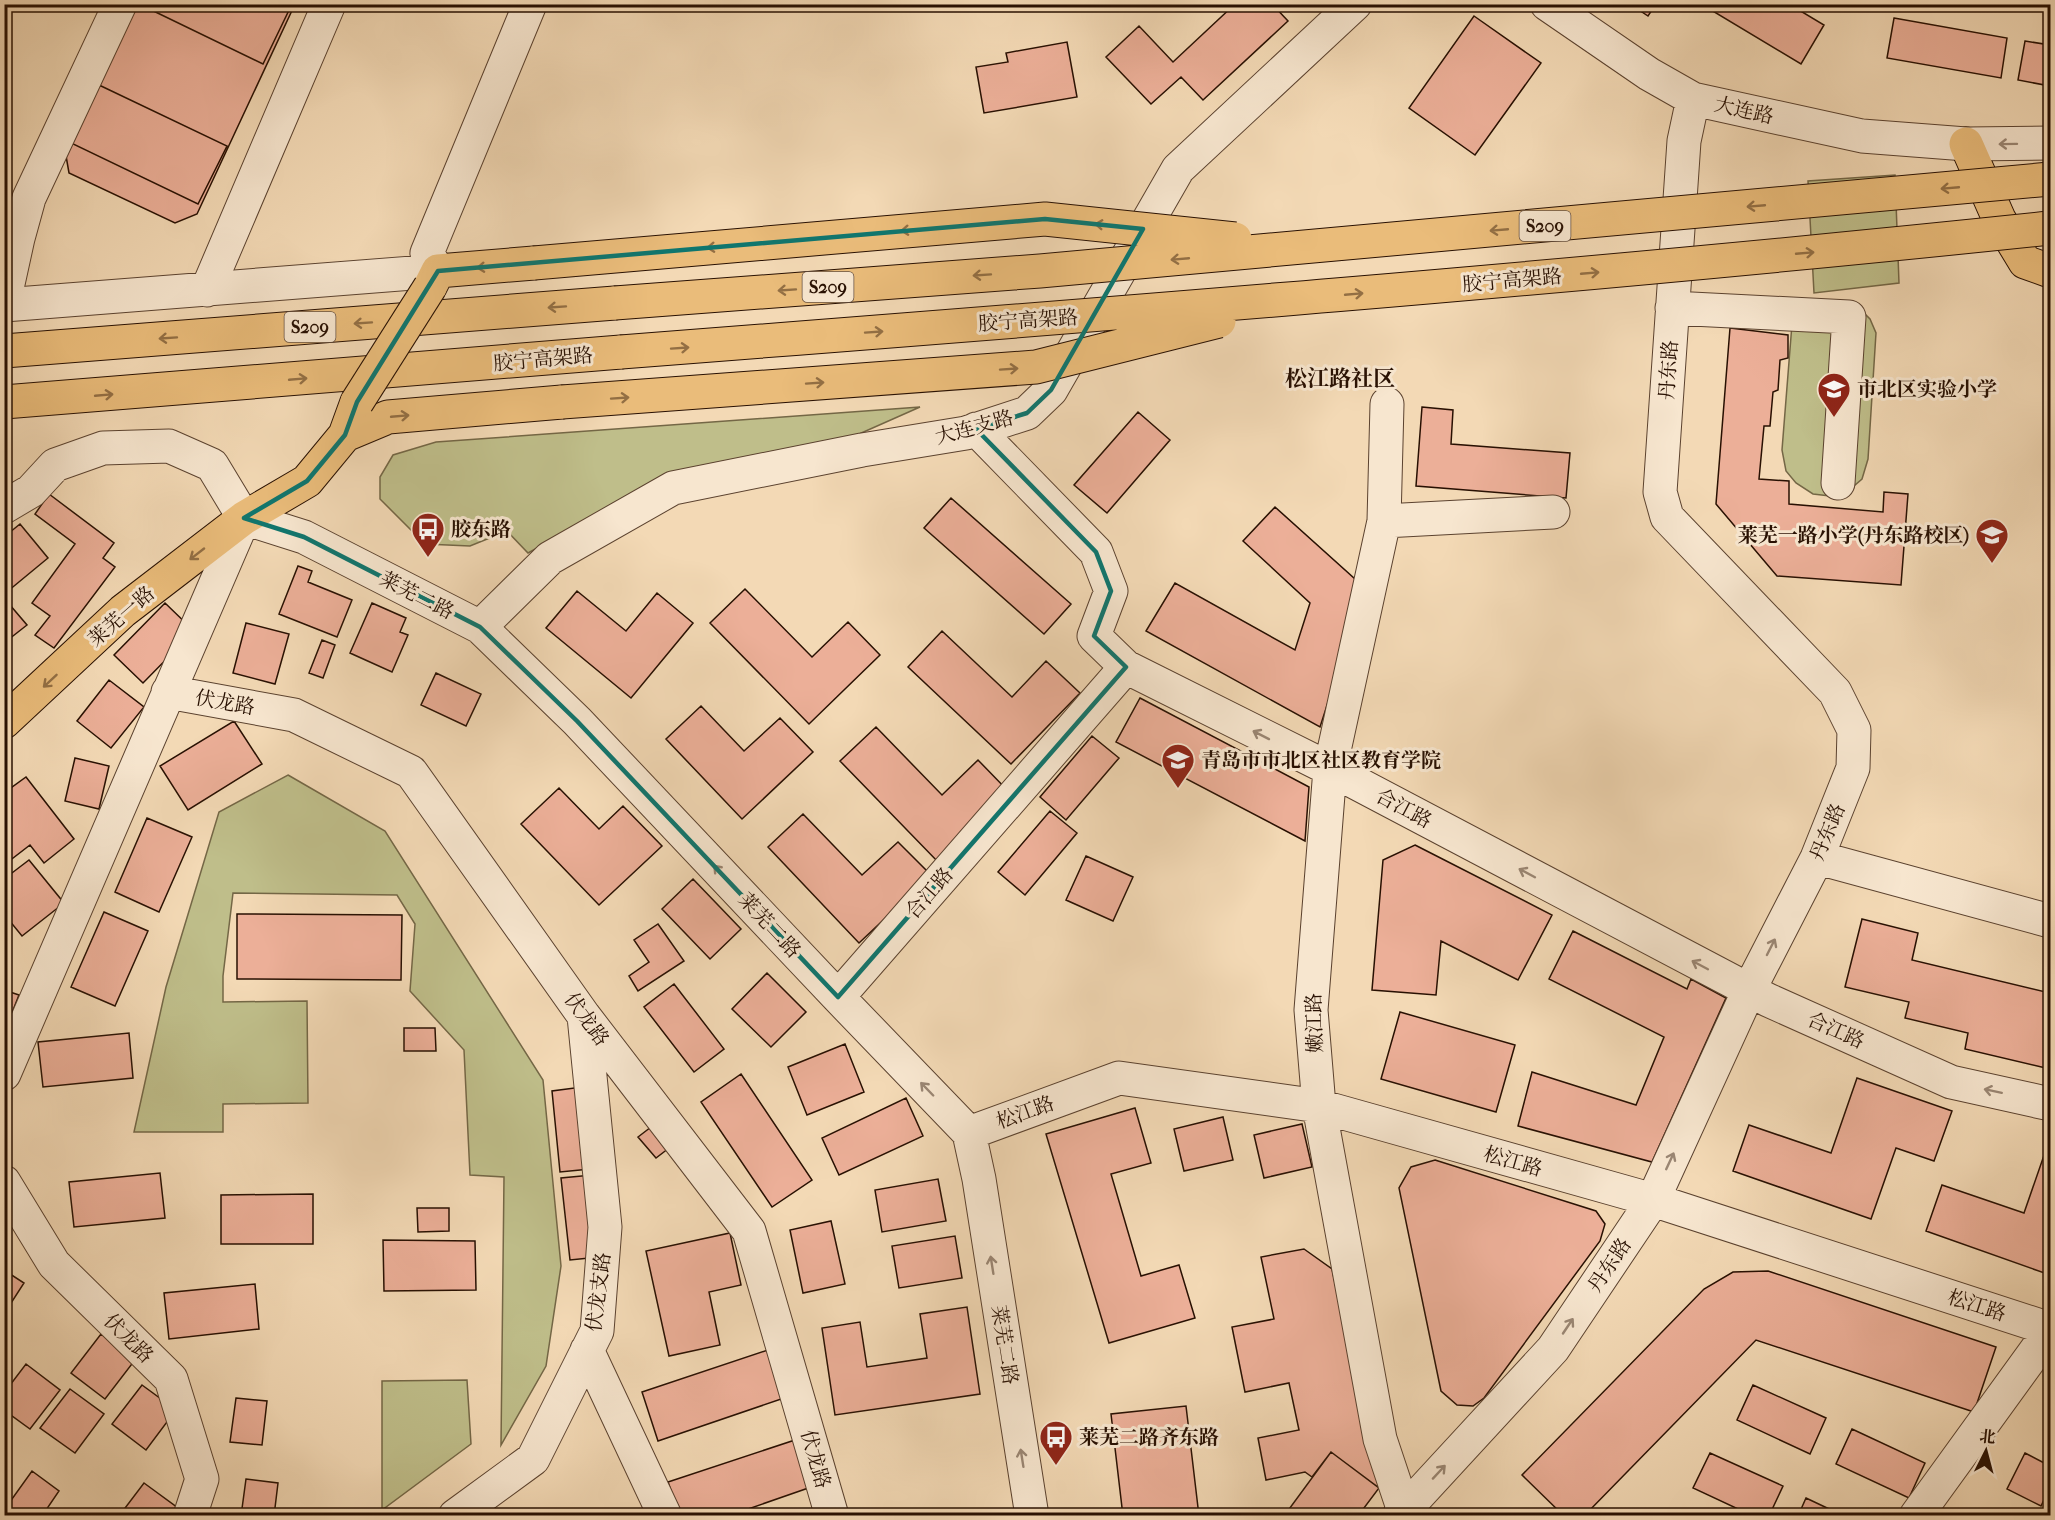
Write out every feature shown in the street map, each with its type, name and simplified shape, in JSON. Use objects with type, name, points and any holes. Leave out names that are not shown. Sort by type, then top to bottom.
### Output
[{"type":"main road","points":[[1966,144],[1999,219],[2025,261],[2050,271]]},
{"type":"main road","name":"S209","points":[[4,351],[1040,271],[2050,179]]},
{"type":"main road","points":[[345,435],[357,402],[434,279],[534,263],[1045,219],[1308,247]]},
{"type":"main road","name":"胶宁高架路","points":[[4,402],[1314,298],[1873,247],[2050,228]]},
{"type":"main road","points":[[345,435],[388,417],[1036,367],[1314,298]]},
{"type":"main road","name":"莱芜一路","points":[[4,722],[123,611],[244,518],[307,481],[345,435]]},
{"type":"street","points":[[120,4],[29,198],[4,303],[434,279],[427,253],[531,4]]},
{"type":"street","points":[[207,290],[329,4]]},
{"type":"street","name":"大连支路","points":[[480,627],[550,558],[673,488],[862,450],[966,434],[1027,413],[1051,390],[1178,169],[1355,4]]},
{"type":"street","name":"大连路","points":[[1547,4],[1649,74],[1693,99],[1862,136],[1966,144],[2050,143]]},
{"type":"street","name":"丹东路","points":[[1405,1514],[1553,1349],[1653,1200],[1749,990],[1817,858],[1853,768],[1854,730],[1835,692],[1667,517],[1660,492],[1684,141],[1693,99]]},
{"type":"street","points":[[1672,308],[1849,317],[1839,483]]},
{"type":"street","name":"嫩江路","points":[[1387,404],[1384,521],[1330,769],[1311,1010],[1319,1106],[1380,1439],[1405,1514]]},
{"type":"street","points":[[976,429],[1096,552],[1111,591],[1094,636],[1126,667]]},
{"type":"street","points":[[4,507],[31,491],[55,465],[103,448],[169,446],[212,465],[244,518]]},
{"type":"street","points":[[1384,521],[1553,512]]},
{"type":"street","name":"莱芜二路","points":[[244,518],[304,537],[480,627],[577,721],[969,1132],[979,1179],[1032,1515]]},
{"type":"street","name":"伏龙路","points":[[4,1074],[244,518]]},
{"type":"street","name":"合江路","points":[[838,997],[1126,667],[1330,769],[1749,990],[1951,1082],[2050,1104]]},
{"type":"street","name":"伏龙路","points":[[168,692],[294,715],[411,772],[584,1016],[749,1232],[832,1515]]},
{"type":"street","points":[[1826,861],[2050,921]]},
{"type":"street","name":"伏龙支路","points":[[455,1515],[533,1459],[597,1331],[606,1227],[584,1016]]},
{"type":"street","name":"松江路","points":[[969,1132],[1119,1078],[1319,1106],[1653,1200],[2050,1330]]},
{"type":"street","name":"伏龙路","points":[[4,1182],[54,1264],[171,1379],[202,1479],[190,1515]]},
{"type":"street","points":[[1916,1515],[2050,1330]]},
{"type":"street","points":[[587,1350],[665,1515]]},
{"type":"highlighted area","points":[[1045,219],[1143,229],[1051,390],[1027,413],[976,429],[1096,552],[1111,591],[1094,636],[1126,667],[838,997],[577,721],[480,627],[304,537],[244,518],[307,481],[345,435],[357,402],[438,271]]},
{"type":"shaded area","points":[[1895,175],[1899,283],[1814,293],[1808,181]]},
{"type":"shaded area","points":[[1859,308],[1870,319],[1876,333],[1868,459],[1862,479],[1848,491],[1830,496],[1813,494],[1796,483],[1786,471],[1782,450],[1792,324]]},
{"type":"shaded area","points":[[920,407],[841,442],[665,478],[528,553],[507,531],[470,546],[425,544],[380,499],[380,477],[393,455],[436,442]]},
{"type":"shaded area","points":[[288,775],[385,831],[543,1080],[561,1266],[546,1366],[501,1445],[504,1177],[470,1175],[464,1050],[410,991],[415,924],[397,895],[233,893],[223,976],[223,1002],[307,1001],[308,1103],[223,1104],[223,1132],[134,1132],[166,987],[219,812]]},
{"type":"shaded area","points":[[467,1380],[471,1444],[382,1510],[382,1381]]},
{"type":"building","points":[[133,4],[295,4],[197,214],[175,223],[69,173],[65,150]]},
{"type":"building","points":[[139,4],[288,4],[291,6],[263,64]]},
{"type":"building","points":[[1235,4],[1272,4],[1288,21],[1203,100],[1181,77],[1151,104],[1106,57],[1139,26],[1173,62]]},
{"type":"building","points":[[1630,4],[1656,4],[1648,16]]},
{"type":"building","points":[[1701,4],[1789,4],[1824,25],[1801,64]]},
{"type":"building","points":[[1474,16],[1541,63],[1475,155],[1409,108]]},
{"type":"building","points":[[1894,18],[2007,38],[2001,78],[1887,58]]},
{"type":"building","points":[[2025,41],[2050,45],[2050,86],[2018,80]]},
{"type":"building","points":[[1067,42],[1077,97],[984,113],[976,67],[1008,62],[1006,53]]},
{"type":"building","points":[[99,85],[227,146],[198,204],[71,143]]},
{"type":"building","points":[[1730,328],[1788,335],[1788,358],[1780,360],[1778,390],[1773,392],[1770,426],[1764,426],[1759,479],[1789,481],[1789,504],[1883,512],[1884,492],[1908,494],[1901,585],[1777,576],[1716,504]]},
{"type":"building","points":[[1422,407],[1453,410],[1451,444],[1570,453],[1566,498],[1416,486]]},
{"type":"building","points":[[1138,412],[1170,440],[1107,513],[1074,485]]},
{"type":"building","points":[[49,494],[114,543],[103,558],[115,567],[54,648],[35,635],[50,616],[32,603],[75,544],[35,514]]},
{"type":"building","points":[[951,498],[1071,604],[1044,634],[924,528]]},
{"type":"building","points":[[1275,507],[1365,588],[1320,727],[1146,631],[1175,583],[1295,650],[1310,603],[1243,541]]},
{"type":"building","points":[[20,524],[48,558],[8,591],[4,586],[4,537]]},
{"type":"building","points":[[298,566],[312,571],[308,582],[352,600],[337,637],[279,614]]},
{"type":"building","points":[[745,589],[812,657],[848,622],[880,655],[809,724],[710,623]]},
{"type":"building","points":[[577,591],[626,631],[657,593],[693,623],[631,698],[546,628]]},
{"type":"building","points":[[4,598],[27,625],[4,643]]},
{"type":"building","points":[[165,603],[194,631],[143,683],[114,655]]},
{"type":"building","points":[[372,603],[406,618],[400,632],[408,635],[392,672],[350,653]]},
{"type":"building","points":[[246,623],[289,634],[275,684],[233,673]]},
{"type":"building","points":[[942,631],[1012,697],[1046,661],[1080,693],[1011,764],[908,667]]},
{"type":"building","points":[[322,640],[335,645],[323,678],[309,673]]},
{"type":"building","points":[[436,673],[481,694],[466,726],[421,705]]},
{"type":"building","points":[[109,680],[144,707],[111,748],[77,721]]},
{"type":"building","points":[[1140,698],[1309,787],[1305,841],[1116,742]]},
{"type":"building","points":[[701,706],[744,751],[780,718],[813,752],[742,819],[666,739]]},
{"type":"building","points":[[234,721],[262,764],[188,810],[160,766]]},
{"type":"building","points":[[876,727],[942,795],[978,760],[1010,793],[939,863],[840,761]]},
{"type":"building","points":[[1092,736],[1119,758],[1066,820],[1040,797]]},
{"type":"building","points":[[75,758],[109,766],[99,809],[65,801]]},
{"type":"building","points":[[26,777],[74,839],[44,863],[30,845],[4,865],[4,793]]},
{"type":"building","points":[[559,788],[599,829],[623,806],[662,846],[599,905],[521,824]]},
{"type":"building","points":[[1050,811],[1077,833],[1025,895],[998,872]]},
{"type":"building","points":[[803,814],[862,875],[898,842],[931,875],[859,943],[768,847]]},
{"type":"building","points":[[147,818],[192,837],[159,912],[115,892]]},
{"type":"building","points":[[1415,845],[1552,915],[1518,980],[1441,941],[1436,995],[1372,990],[1383,860]]},
{"type":"building","points":[[1086,856],[1133,877],[1113,921],[1066,900]]},
{"type":"building","points":[[29,860],[64,903],[22,936],[4,914],[4,879]]},
{"type":"building","points":[[693,879],[741,929],[710,959],[662,909]]},
{"type":"building","points":[[104,912],[148,931],[115,1006],[71,987]]},
{"type":"building","points":[[237,914],[402,915],[401,980],[237,979]]},
{"type":"building","points":[[1862,919],[1918,933],[1912,960],[2050,993],[2050,1069],[1965,1049],[1968,1033],[1905,1018],[1909,1002],[1845,987]]},
{"type":"building","points":[[658,924],[684,961],[638,991],[629,976],[649,962],[634,940]]},
{"type":"building","points":[[1573,931],[1687,989],[1691,979],[1726,998],[1652,1162],[1518,1126],[1532,1072],[1636,1105],[1664,1037],[1549,979]]},
{"type":"building","points":[[767,973],[806,1012],[771,1047],[732,1009]]},
{"type":"building","points":[[674,984],[724,1049],[694,1072],[644,1007]]},
{"type":"building","points":[[4,990],[19,995],[4,1033]]},
{"type":"building","points":[[1400,1012],[1515,1045],[1496,1112],[1381,1079]]},
{"type":"building","points":[[404,1028],[435,1028],[436,1051],[404,1051]]},
{"type":"building","points":[[129,1033],[133,1078],[43,1087],[38,1042]]},
{"type":"building","points":[[845,1044],[864,1092],[807,1115],[788,1067]]},
{"type":"building","points":[[741,1074],[812,1180],[772,1207],[701,1102]]},
{"type":"building","points":[[1857,1078],[1952,1111],[1934,1161],[1896,1148],[1871,1219],[1733,1171],[1749,1125],[1831,1153]]},
{"type":"building","points":[[582,1087],[590,1169],[560,1172],[552,1091]]},
{"type":"building","points":[[906,1098],[923,1136],[839,1175],[822,1138]]},
{"type":"building","points":[[1135,1108],[1151,1163],[1111,1174],[1141,1276],[1179,1265],[1195,1318],[1109,1343],[1046,1134]]},
{"type":"building","points":[[1223,1117],[1233,1160],[1184,1171],[1174,1129]]},
{"type":"building","points":[[655,1124],[673,1145],[656,1158],[638,1137]]},
{"type":"building","points":[[1302,1124],[1312,1167],[1264,1178],[1254,1135]]},
{"type":"building","points":[[2050,1138],[2050,1275],[1926,1231],[1942,1185],[2024,1213]]},
{"type":"building","points":[[1435,1160],[1596,1211],[1605,1224],[1600,1241],[1484,1398],[1473,1406],[1457,1405],[1441,1391],[1399,1188],[1411,1167]]},
{"type":"building","points":[[160,1173],[165,1218],[74,1227],[69,1182]]},
{"type":"building","points":[[592,1175],[599,1257],[570,1260],[561,1178]]},
{"type":"building","points":[[938,1179],[946,1221],[882,1232],[875,1190]]},
{"type":"building","points":[[313,1194],[313,1244],[221,1244],[221,1195]]},
{"type":"building","points":[[417,1208],[449,1208],[449,1231],[418,1232]]},
{"type":"building","points":[[831,1221],[845,1284],[803,1293],[790,1230]]},
{"type":"building","points":[[730,1233],[741,1285],[709,1292],[720,1345],[669,1356],[646,1251]]},
{"type":"building","points":[[955,1236],[962,1278],[899,1288],[892,1246]]},
{"type":"building","points":[[383,1240],[475,1241],[476,1290],[384,1291]]},
{"type":"building","points":[[1304,1249],[1332,1269],[1379,1488],[1331,1452],[1312,1477],[1305,1472],[1266,1480],[1258,1438],[1299,1430],[1289,1383],[1245,1392],[1232,1327],[1274,1319],[1261,1257]]},
{"type":"building","points":[[4,1270],[24,1283],[4,1314]]},
{"type":"building","points":[[1768,1271],[1996,1347],[1974,1412],[1756,1340],[1584,1516],[1564,1516],[1522,1475],[1704,1289],[1733,1272]]},
{"type":"building","points":[[255,1284],[259,1329],[169,1339],[164,1293]]},
{"type":"building","points":[[967,1307],[980,1394],[835,1415],[822,1328],[860,1322],[867,1367],[927,1358],[920,1314]]},
{"type":"building","points":[[101,1334],[135,1360],[105,1399],[71,1373]]},
{"type":"building","points":[[774,1348],[790,1396],[658,1441],[642,1392]]},
{"type":"building","points":[[26,1364],[60,1390],[30,1429],[4,1410],[4,1393]]},
{"type":"building","points":[[142,1385],[176,1410],[146,1450],[112,1424]]},
{"type":"building","points":[[1753,1385],[1826,1418],[1810,1454],[1737,1420]]},
{"type":"building","points":[[70,1389],[104,1414],[75,1453],[40,1428]]},
{"type":"building","points":[[236,1398],[267,1401],[262,1445],[230,1442]]},
{"type":"building","points":[[1186,1406],[1199,1516],[1123,1516],[1111,1414]]},
{"type":"building","points":[[1852,1429],[1925,1463],[1909,1498],[1836,1464]]},
{"type":"building","points":[[2050,1433],[2050,1448],[2045,1445]]},
{"type":"building","points":[[801,1438],[817,1485],[728,1516],[680,1516],[668,1482]]},
{"type":"building","points":[[1331,1452],[1379,1488],[1358,1516],[1284,1516]]},
{"type":"building","points":[[1710,1453],[1783,1486],[1769,1516],[1753,1516],[1693,1488]]},
{"type":"building","points":[[2025,1453],[2050,1466],[2050,1487],[2041,1506],[2007,1489]]},
{"type":"building","points":[[32,1471],[59,1491],[42,1516],[4,1516],[4,1504],[7,1506]]},
{"type":"building","points":[[246,1479],[278,1483],[274,1516],[241,1516]]},
{"type":"building","points":[[144,1483],[178,1508],[172,1516],[119,1516]]},
{"type":"building","points":[[1806,1498],[1844,1516],[1798,1516]]},
{"type":"place","name":"市北区实验小学","points":[[1834,418]]},
{"type":"place","name":"胶东路","points":[[428,558]]},
{"type":"place","name":"莱芜一路小学(丹东路校区)","points":[[1992,564]]},
{"type":"place","name":"青岛市市北区社区教育学院","points":[[1178,789]]},
{"type":"place","name":"莱芜二路齐东路","points":[[1056,1466]]},
{"type":"district","name":"松江路社区","points":[[1340,378]]}]
